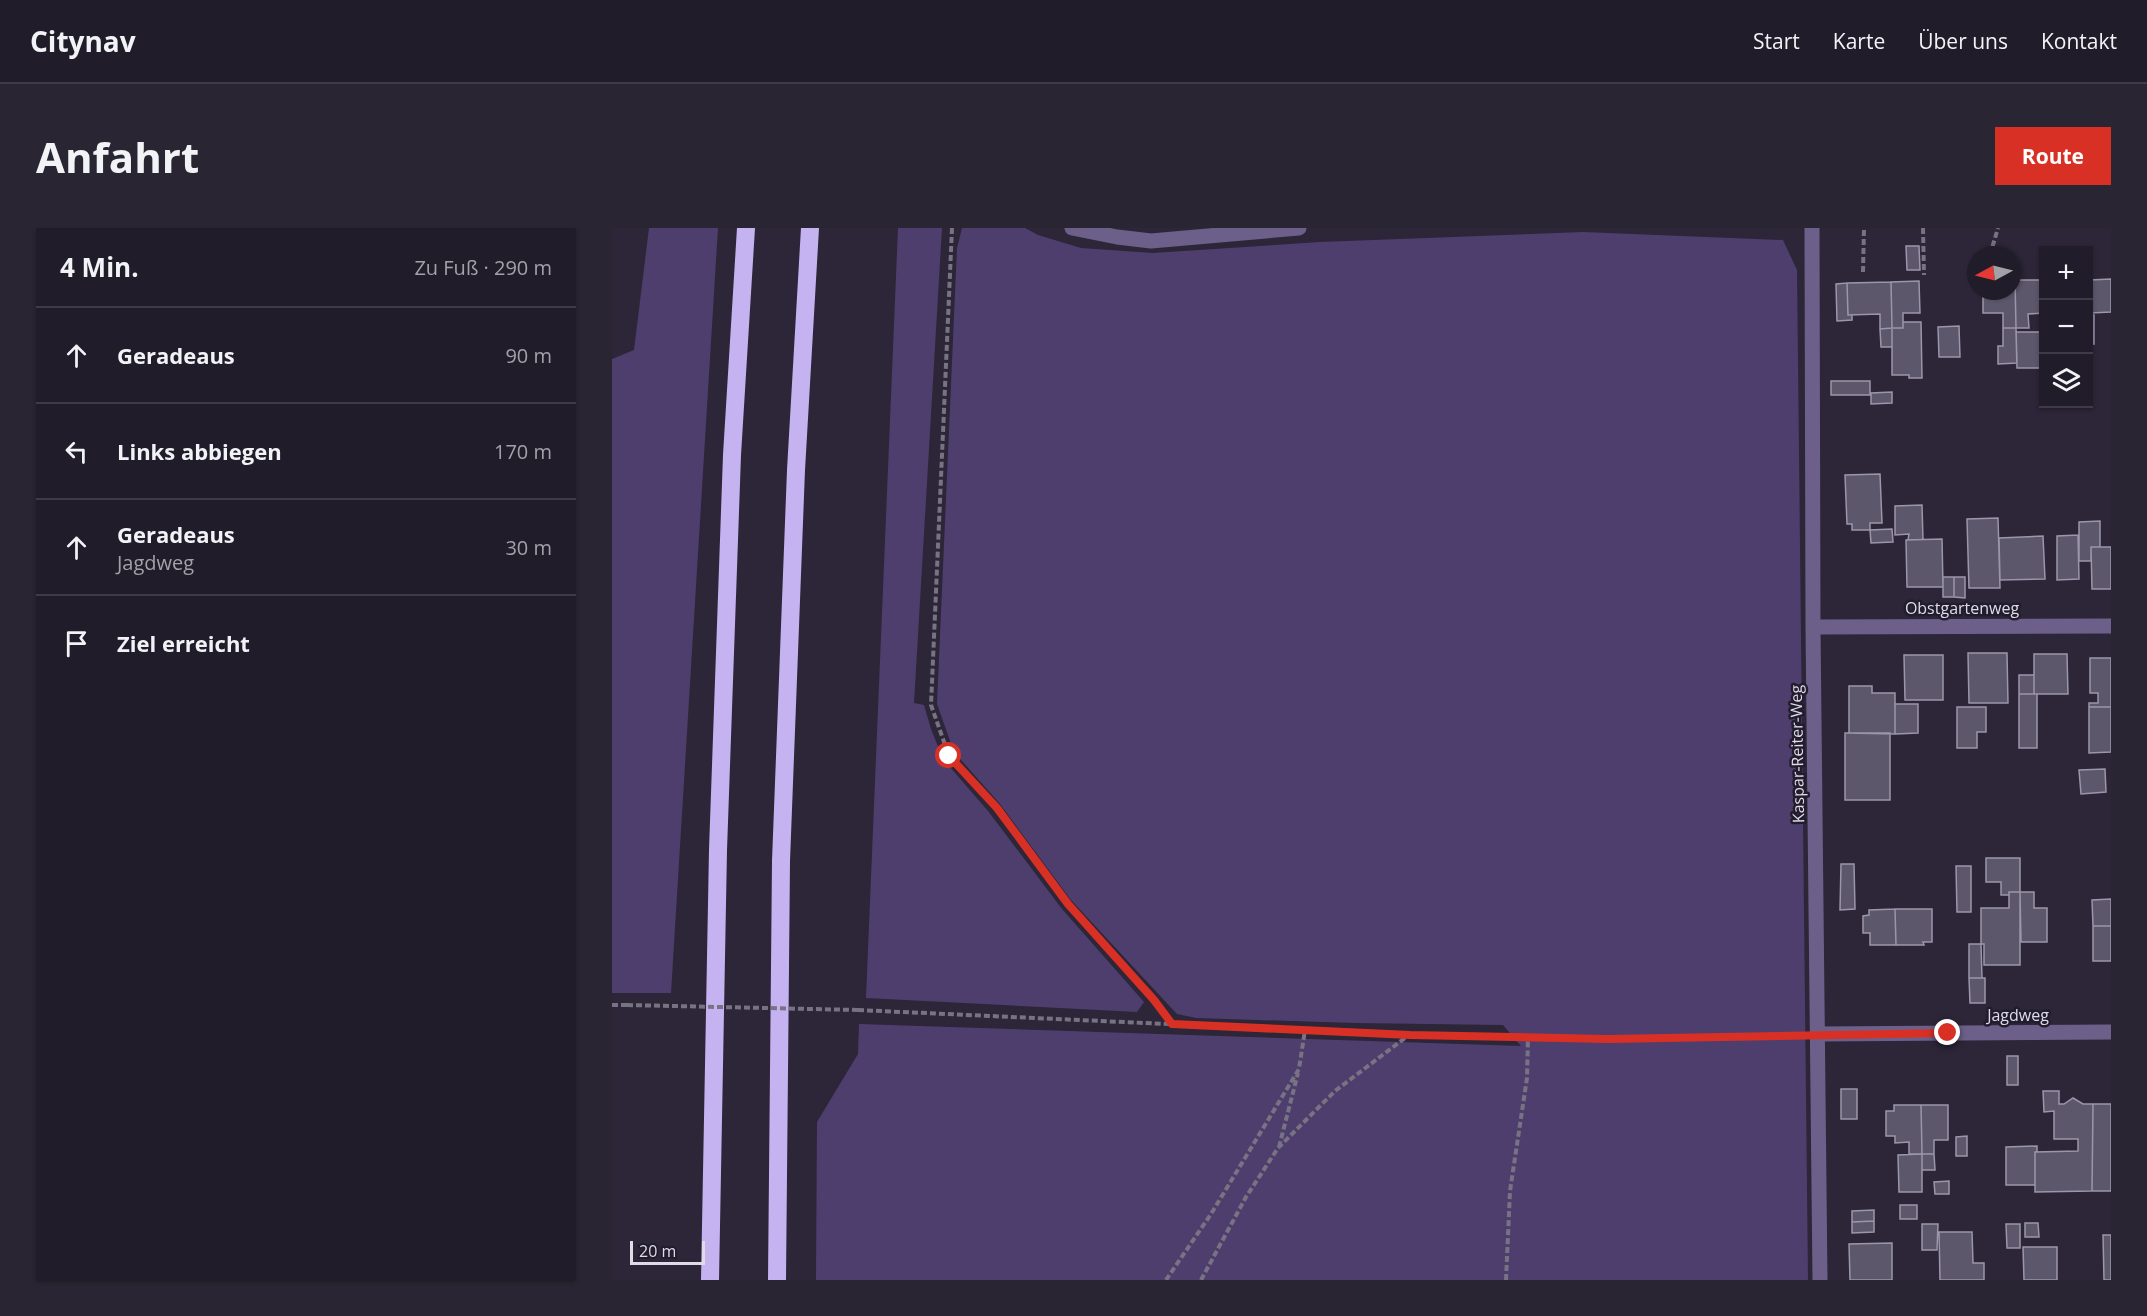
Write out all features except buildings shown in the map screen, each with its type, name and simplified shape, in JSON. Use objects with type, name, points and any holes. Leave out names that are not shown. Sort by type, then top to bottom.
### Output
[{"type":"highway","points":[[710,1280],[718,850],[732,455],[746,228]]},
{"type":"highway","points":[[777,1280],[781,861],[796,470],[810,228]]},
{"type":"street","points":[[1072,228],[1151,241],[1299,228]]},
{"type":"street","name":"Kaspar-Reiter-Weg","points":[[1812,228],[1813,627],[1820,1280]]},
{"type":"street","name":"Obstgartenweg","points":[[1813,627],[2111,626]]},
{"type":"street","name":"Jagdweg","points":[[1818,1034],[2111,1032]]},
{"type":"path","points":[[952,228],[931,705],[949,756],[997,808],[1068,904],[1154,1000],[1172,1024]]},
{"type":"path","points":[[1863,272],[1864,228]]},
{"type":"path","points":[[1923,228],[1924,275]]},
{"type":"path","points":[[1993,246],[1998,228]]},
{"type":"path","points":[[612,1005],[858,1010],[1410,1035],[1608,1039],[1818,1034]]},
{"type":"path","points":[[1278,1148],[1299,1069],[1305,1030]]},
{"type":"path","points":[[1201,1280],[1246,1197],[1278,1148],[1335,1091],[1410,1035]]},
{"type":"path","points":[[1506,1280],[1510,1191],[1527,1077],[1528,1037]]},
{"type":"path","points":[[1166,1280],[1211,1214],[1299,1069]]},
{"type":"shaded area","points":[[649,228],[718,228],[671,993],[612,993],[612,359],[634,350]]},
{"type":"shaded area","points":[[898,228],[942,228],[914,703],[924,705],[943,759],[988,811],[1062,909],[1144,1002],[1137,1012],[866,998]]},
{"type":"shaded area","points":[[962,228],[1025,228],[1038,235],[1081,248],[1153,253],[1320,242],[1583,232],[1783,240],[1797,270],[1808,1280],[816,1280],[817,1122],[858,1054],[859,1024],[1521,1046],[1503,1025],[1196,1018],[1177,1014],[1071,900],[1000,804],[954,752],[937,704],[957,248]]},
{"type":"route","points":[[949,756],[997,808],[1068,904],[1154,1000],[1172,1024],[1410,1035],[1608,1039],[1948,1033]]}]
